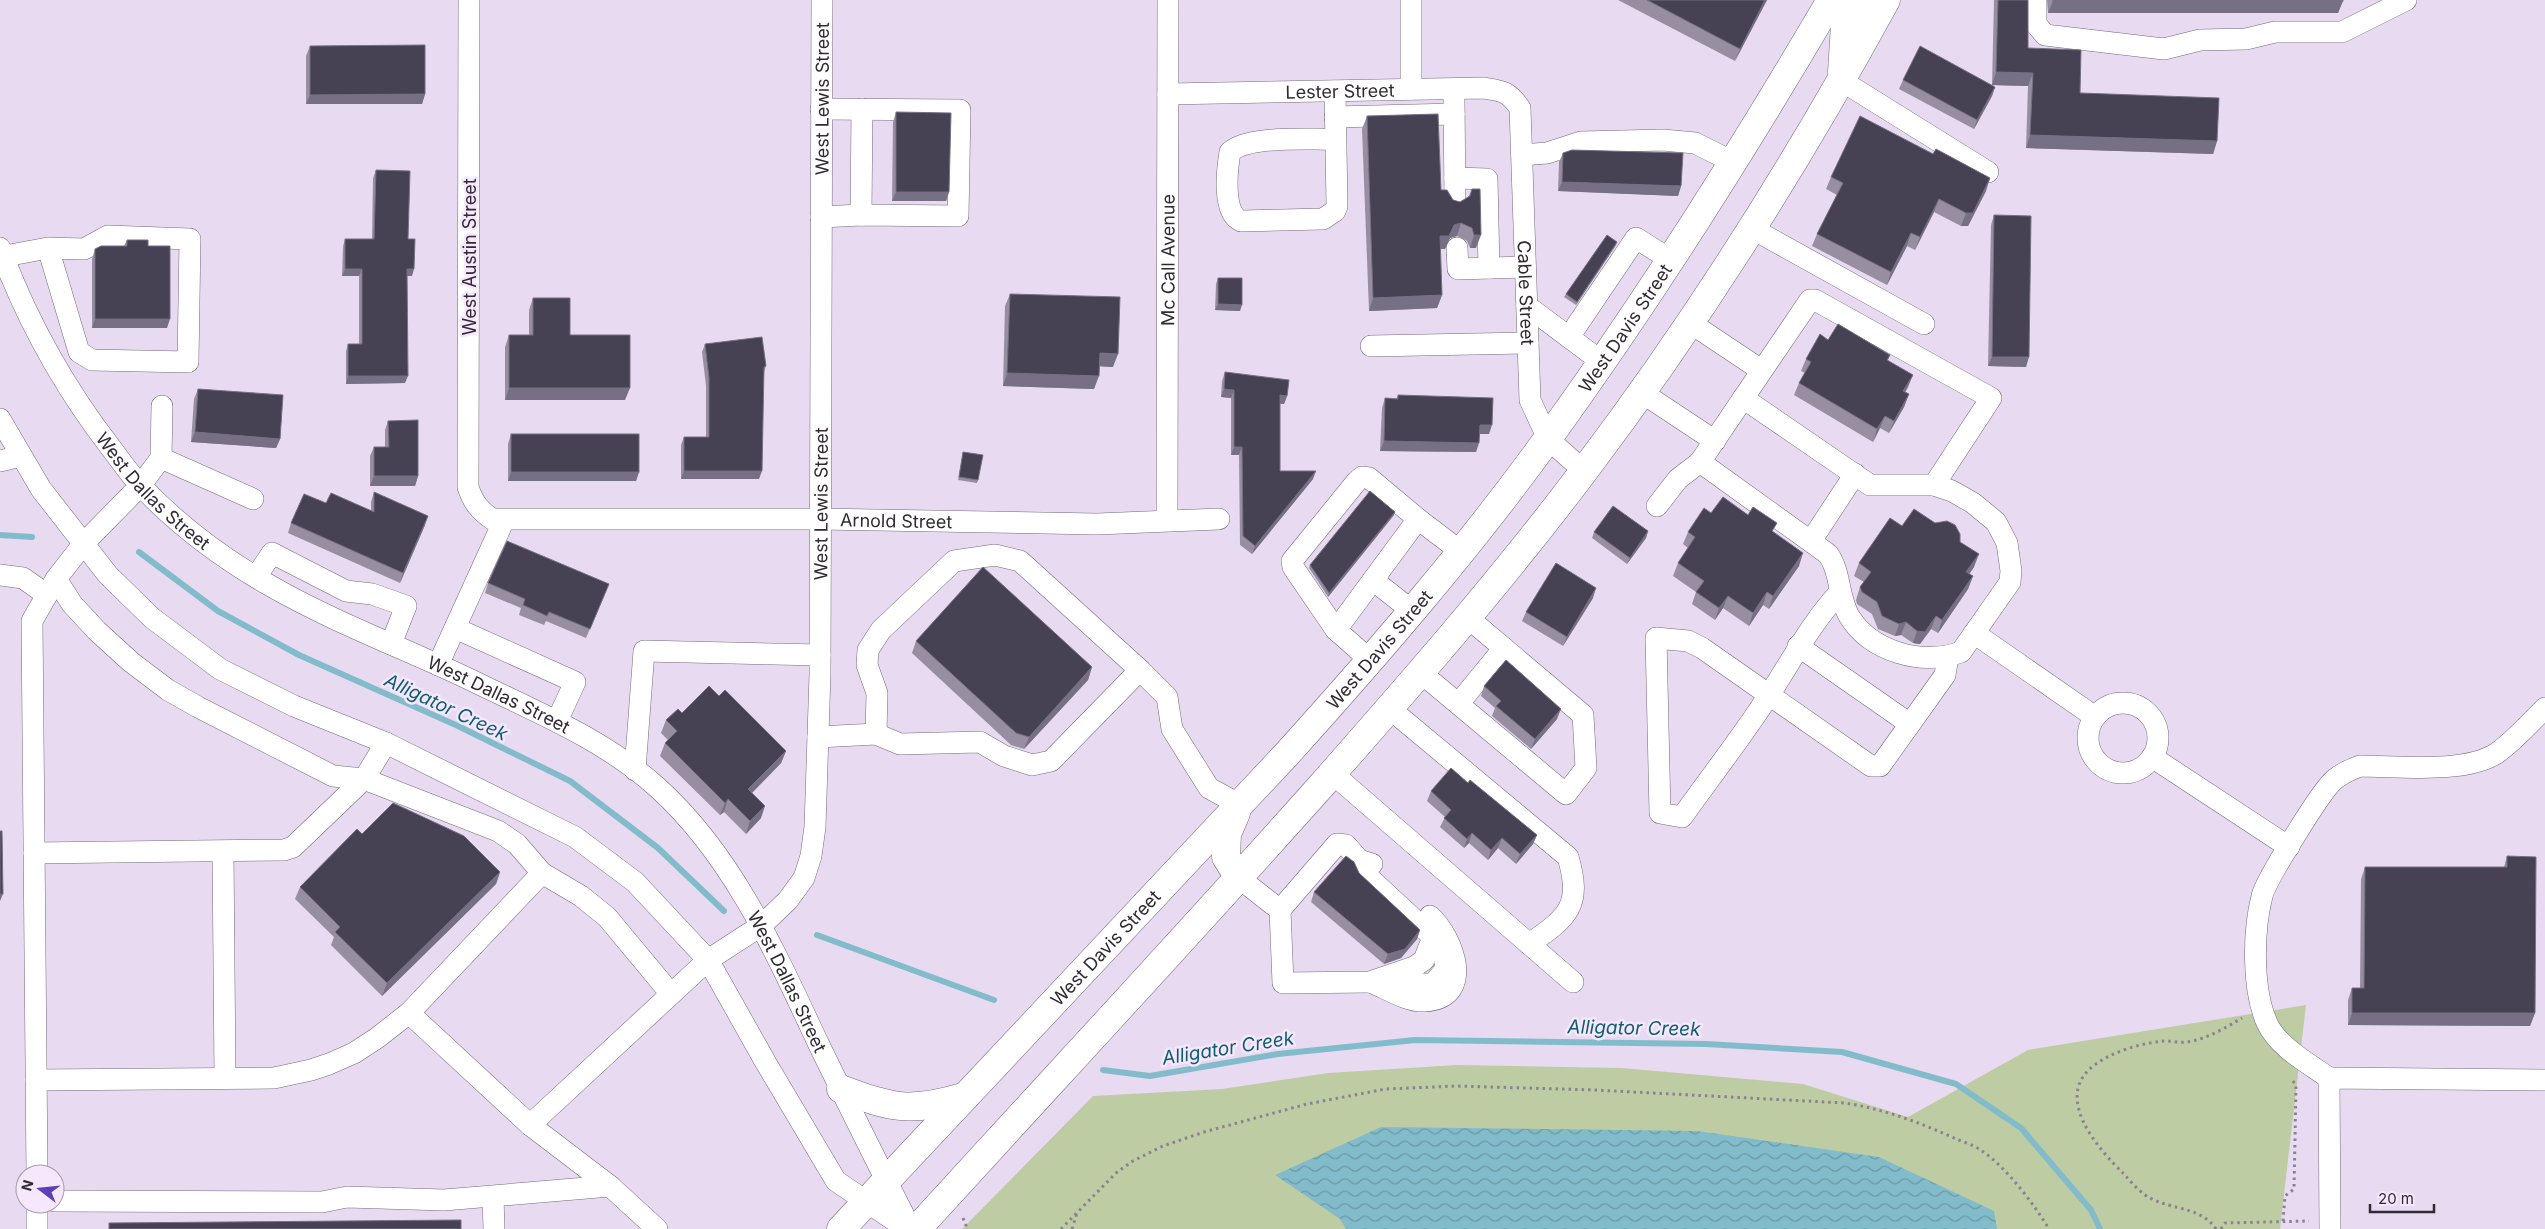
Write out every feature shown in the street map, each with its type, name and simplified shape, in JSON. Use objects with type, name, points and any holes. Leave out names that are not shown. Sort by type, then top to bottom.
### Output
[{"type":"main road","name":"West Davis Street","points":[[840,1229],[1240,805],[1370,660],[1460,551],[1548,439],[1671,260],[1735,163],[1831,0]]},
{"type":"main road","points":[[1842,81],[1845,25],[1859,0]]},
{"type":"main road","points":[[917,1229],[1239,878],[1332,773],[1467,617],[1584,471],[1689,322],[1750,228],[1842,81],[1886,0]]},
{"type":"main road","points":[[1239,878],[1226,857],[1228,834],[1240,805]]},
{"type":"main road","points":[[841,1089],[880,1103],[903,1107],[932,1107],[964,1096]]},
{"type":"street","name":"West Austin Street","points":[[469,0],[468,487],[472,500],[479,510]]},
{"type":"street","name":"West Lewis Street","points":[[530,1125],[708,960],[762,925],[788,900],[804,878],[811,856],[816,827],[820,655],[822,0]]},
{"type":"street","name":"Mc Call Avenue","points":[[1167,520],[1168,0]]},
{"type":"street","points":[[1411,0],[1411,90]]},
{"type":"street","points":[[2036,0],[2036,24],[2045,35],[2164,49],[2200,40],[2246,39],[2275,32],[2342,32],[2406,0]]},
{"type":"street","points":[[1842,81],[1988,172]]},
{"type":"street","name":"Lester Street","points":[[1168,94],[1482,88],[1502,91],[1512,96]]},
{"type":"street","points":[[1454,89],[1456,202]]},
{"type":"street","points":[[1335,91],[1335,117],[1336,139],[1337,206],[1330,216],[1322,220],[1241,221],[1232,214],[1229,205],[1228,166],[1230,152],[1237,146],[1258,142],[1336,139]]},
{"type":"street","name":"Cable Street","points":[[1512,96],[1520,108],[1530,400],[1548,439],[1584,471]]},
{"type":"street","points":[[821,109],[960,110],[958,216],[861,215],[821,217]]},
{"type":"street","points":[[861,215],[862,109]]},
{"type":"street","points":[[1335,117],[1454,114]]},
{"type":"street","points":[[1522,155],[1547,153],[1581,142],[1663,140],[1695,143],[1735,163]]},
{"type":"street","points":[[1455,178],[1487,179],[1489,268]]},
{"type":"street","points":[[1750,228],[1924,324]]},
{"type":"street","points":[[1,253],[48,248],[84,248],[108,236],[190,239],[188,362],[92,360],[79,352],[48,248]]},
{"type":"street","points":[[1569,337],[1636,238],[1671,260]]},
{"type":"street","points":[[1457,248],[1458,269],[1526,267]]},
{"type":"street","name":"West Dallas Street","points":[[1,253],[17,294],[80,408],[140,486],[201,541],[256,577],[328,615],[579,731],[659,789],[692,824],[727,869],[762,925],[911,1229]]},
{"type":"street","points":[[1658,506],[1678,479],[1700,462],[1806,302],[1815,300],[1991,398],[1934,485]]},
{"type":"street","points":[[1527,306],[1602,362]]},
{"type":"street","points":[[1689,322],[1761,370]]},
{"type":"street","points":[[1371,346],[1528,343]]},
{"type":"street","points":[[55,365],[79,352]]},
{"type":"street","points":[[1641,392],[1715,441]]},
{"type":"street","points":[[1700,462],[1811,541],[1832,560],[1848,615],[1859,628],[1890,650],[1910,656],[1948,656],[1961,652],[2010,582],[2007,543],[1996,522],[1972,504],[1952,491],[1934,485],[1876,486],[1870,484],[1743,398]]},
{"type":"street","points":[[37,1164],[32,621],[51,587],[84,543],[140,486],[161,458],[162,406]]},
{"type":"street","points":[[0,418],[41,489],[108,575],[152,618],[220,669],[294,706],[386,743],[575,837],[635,882],[708,960],[836,1181],[907,1229]]},
{"type":"street","points":[[0,461],[21,456]]},
{"type":"street","points":[[161,458],[253,498]]},
{"type":"street","points":[[1811,541],[1855,474]]},
{"type":"street","points":[[1370,660],[1336,630],[1301,583],[1292,567],[1292,561],[1362,478],[1369,478],[1460,551]]},
{"type":"street","name":"Arnold Street","points":[[479,510],[492,519],[504,520],[820,519],[1097,524],[1219,519]]},
{"type":"street","points":[[1336,630],[1418,519]]},
{"type":"street","points":[[438,665],[504,520]]},
{"type":"street","points":[[256,577],[272,553],[346,591],[372,594],[406,606],[391,644]]},
{"type":"street","points":[[876,734],[877,693],[867,665],[868,650],[880,630],[954,562],[995,555],[1020,561],[1167,697],[1172,729],[1209,788],[1240,805]]},
{"type":"street","points":[[0,574],[23,578],[51,587],[72,604],[97,631],[131,662],[168,690],[235,728],[333,776],[364,779],[498,831],[517,844],[542,873],[581,896],[607,917],[671,994]]},
{"type":"street","points":[[1373,580],[1411,610]]},
{"type":"street","points":[[1840,592],[1826,607],[1798,646],[1769,695],[1682,817],[1660,813],[1656,638],[1688,641],[1702,648],[1769,695],[1875,767],[1880,766],[1945,675],[1948,656]]},
{"type":"street","points":[[1420,672],[1566,794],[1586,768],[1583,715],[1467,617]]},
{"type":"street","points":[[455,628],[575,682],[558,721]]},
{"type":"street","points":[[1974,633],[2095,717]]},
{"type":"street","points":[[1798,646],[1910,724]]},
{"type":"street","points":[[1459,703],[1504,648]]},
{"type":"street","points":[[635,770],[644,651],[820,655]]},
{"type":"street","points":[[818,737],[876,734],[900,744],[980,742],[1004,756],[1032,765],[1051,761],[1140,670]]},
{"type":"street","points":[[2127,703],[2139,707],[2148,714],[2155,724],[2158,736],[2152,757],[2138,770],[2128,772],[2110,770],[2101,765],[2090,750],[2088,740],[2090,728],[2095,717],[2104,709],[2115,704],[2127,703]]},
{"type":"street","points":[[1389,708],[1568,857],[1574,878],[1574,897],[1564,916],[1548,931],[1529,944]]},
{"type":"street","points":[[2545,708],[2498,753],[2481,761],[2462,766],[2360,766],[2345,771],[2332,781],[2321,795],[2262,894],[2256,951],[2258,999],[2268,1025],[2276,1036],[2296,1055],[2329,1078],[2545,1080]]},
{"type":"street","points":[[34,853],[284,850],[293,846],[364,779],[386,743]]},
{"type":"street","points":[[2152,757],[2289,847]]},
{"type":"street","points":[[1332,773],[1573,982]]},
{"type":"street","points":[[1337,844],[1346,845],[1359,860],[1364,873],[1433,937],[1424,960],[1414,967],[1380,979],[1283,983],[1280,910],[1337,844]]},
{"type":"street","points":[[223,852],[225,1078]]},
{"type":"street","points":[[1359,860],[1371,864],[1441,926],[1457,964],[1455,982],[1446,994],[1433,1000],[1415,1000],[1380,979]]},
{"type":"street","points":[[36,1080],[274,1078],[311,1070],[354,1053],[409,1013],[542,873]]},
{"type":"street","points":[[1239,878],[1280,910]]},
{"type":"street","points":[[409,1013],[530,1125],[610,1186],[657,1229]]},
{"type":"street","points":[[2329,1078],[2330,1225]]},
{"type":"street","points":[[65,1201],[322,1202],[347,1197],[444,1200],[610,1186]]},
{"type":"street","points":[[493,1197],[494,1229]]},
{"type":"street","points":[[37,1214],[37,1229]]},
{"type":"path","points":[[2216,1229],[2206,1217],[2182,1207],[2152,1199],[2140,1190],[2107,1158],[2089,1134],[2079,1112],[2076,1094],[2081,1079],[2095,1064],[2116,1053],[2164,1041],[2186,1042],[2202,1038],[2218,1032],[2246,1016]]},
{"type":"path","points":[[2283,1221],[2285,1196],[2294,1189],[2295,1142],[2296,1085],[2286,1074]]},
{"type":"path","points":[[1061,1229],[1110,1178],[1133,1161],[1184,1138],[1306,1104],[1386,1089],[1456,1086],[1595,1090],[1845,1103],[1864,1106],[1913,1122],[1982,1150],[2000,1167],[2039,1212],[2048,1229]]},
{"type":"path","points":[[1072,1229],[1078,1211]]},
{"type":"path","points":[[963,1218],[966,1225],[964,1229]]},
{"type":"path","points":[[2221,1229],[2225,1223],[2283,1221],[2330,1225]]},
{"type":"green space","points":[[2306,1005],[2280,1229],[962,1229],[1093,1096],[1222,1089],[1328,1073],[1457,1065],[1622,1068],[1803,1084],[1908,1117],[2028,1050]]},
{"type":"water","points":[[1381,1127],[1697,1131],[1879,1157],[1994,1211],[1997,1229],[1346,1229],[1340,1219],[1275,1175]]},
{"type":"building","points":[[1647,0],[1765,0],[1740,49]]},
{"type":"building","points":[[1998,0],[2028,0],[2028,48],[2081,50],[2080,93],[2219,98],[2217,141],[2030,135],[2033,73],[1996,72]]},
{"type":"building","points":[[2343,0],[2343,1],[2053,1]]},
{"type":"building","points":[[425,45],[425,94],[310,95],[310,46]]},
{"type":"building","points":[[1920,46],[1995,87],[1977,120],[1903,80]]},
{"type":"building","points":[[896,112],[951,113],[949,192],[896,192]]},
{"type":"building","points":[[1438,114],[1441,190],[1447,190],[1453,200],[1460,202],[1470,196],[1472,189],[1480,189],[1481,235],[1474,235],[1472,228],[1461,223],[1454,225],[1449,236],[1440,236],[1442,295],[1373,298],[1367,116]]},
{"type":"building","points":[[1860,116],[1933,154],[1936,149],[1990,178],[1973,213],[1966,213],[1939,199],[1920,237],[1911,233],[1891,272],[1817,234],[1843,183],[1831,177]]},
{"type":"building","points":[[1572,150],[1683,153],[1681,186],[1562,182],[1563,153]]},
{"type":"building","points":[[376,170],[410,171],[408,239],[415,239],[414,269],[407,269],[408,376],[348,376],[348,344],[362,344],[362,269],[345,269],[345,239],[374,239]]},
{"type":"building","points":[[1994,215],[2031,216],[2029,357],[1992,357]]},
{"type":"building","points":[[1607,235],[1617,242],[1577,302],[1566,294]]},
{"type":"building","points":[[127,240],[148,240],[148,246],[170,246],[170,319],[95,319],[95,249],[101,246],[127,246]]},
{"type":"building","points":[[1218,278],[1242,278],[1242,305],[1218,304]]},
{"type":"building","points":[[1010,294],[1120,297],[1118,354],[1100,353],[1099,376],[1007,373]]},
{"type":"building","points":[[533,298],[570,298],[570,335],[630,335],[630,388],[509,388],[509,335],[533,335]]},
{"type":"building","points":[[1838,324],[1890,355],[1887,360],[1913,375],[1903,391],[1909,394],[1894,421],[1885,416],[1877,429],[1799,383],[1811,362],[1806,359],[1820,334],[1828,340]]},
{"type":"building","points":[[762,337],[766,366],[764,367],[762,471],[684,471],[684,437],[709,437],[709,378],[705,344]]},
{"type":"building","points":[[1225,372],[1289,380],[1287,396],[1280,395],[1280,471],[1316,471],[1255,546],[1243,536],[1242,447],[1234,447],[1234,390],[1224,389]]},
{"type":"building","points":[[198,389],[283,395],[280,439],[195,432]]},
{"type":"building","points":[[1398,395],[1493,398],[1492,425],[1480,425],[1479,443],[1384,441],[1385,398],[1398,399]]},
{"type":"building","points":[[418,420],[418,476],[374,476],[374,447],[389,447],[388,421]]},
{"type":"building","points":[[511,434],[639,434],[639,472],[511,472]]},
{"type":"building","points":[[963,452],[983,455],[978,480],[959,477]]},
{"type":"building","points":[[1370,491],[1395,512],[1329,593],[1310,565]]},
{"type":"building","points":[[374,492],[428,516],[403,573],[291,523],[304,494],[326,503],[331,493],[374,512]]},
{"type":"building","points":[[1723,497],[1748,515],[1753,507],[1777,523],[1772,531],[1803,553],[1773,596],[1767,592],[1753,613],[1728,596],[1719,608],[1696,592],[1704,581],[1678,563],[1695,537],[1688,532],[1704,508],[1711,513]]},
{"type":"building","points":[[1613,506],[1648,531],[1630,558],[1594,532]]},
{"type":"building","points":[[1914,509],[1935,523],[1947,521],[1955,525],[1960,534],[1960,542],[1979,554],[1966,572],[1973,576],[1942,620],[1936,616],[1925,632],[1917,631],[1906,622],[1899,624],[1882,616],[1877,602],[1862,592],[1860,587],[1871,572],[1859,563],[1890,518],[1902,526]]},
{"type":"building","points":[[507,541],[609,584],[590,629],[549,612],[547,616],[523,605],[525,599],[488,583]]},
{"type":"building","points":[[1556,563],[1596,588],[1567,637],[1526,612]]},
{"type":"building","points":[[983,567],[1092,667],[1029,737],[1016,733],[916,641]]},
{"type":"building","points":[[1506,660],[1561,709],[1535,739],[1496,706],[1501,701],[1484,686]]},
{"type":"building","points":[[709,686],[719,696],[725,690],[786,751],[748,789],[765,806],[750,821],[728,799],[725,803],[665,743],[677,731],[666,720],[678,709],[682,713]]},
{"type":"building","points":[[1451,768],[1468,783],[1470,780],[1537,835],[1520,854],[1502,838],[1491,850],[1472,833],[1467,839],[1444,818],[1451,810],[1431,791]]},
{"type":"building","points":[[393,803],[464,836],[500,872],[387,983],[335,932],[340,927],[300,887],[357,829],[362,834]]},
{"type":"building","points":[[0,831],[2,831],[3,894],[0,894]]},
{"type":"building","points":[[1346,856],[1354,862],[1359,873],[1420,930],[1405,949],[1388,954],[1314,892]]},
{"type":"building","points":[[2507,856],[2536,857],[2535,1013],[2352,1013],[2352,988],[2364,988],[2365,867],[2507,867]]},
{"type":"building","points":[[461,1220],[461,1229],[109,1229],[109,1223]]},
{"type":"waterway","name":"Alligator Creek","points":[[0,535],[32,537]]},
{"type":"waterway","name":"Alligator Creek","points":[[139,552],[218,611],[299,655],[458,726],[570,781],[658,848],[724,911]]},
{"type":"waterway","name":"Alligator Creek","points":[[817,935],[994,1000]]},
{"type":"waterway","name":"Alligator Creek","points":[[1103,1070],[1150,1076],[1278,1054],[1415,1040],[1706,1044],[1842,1052],[1956,1084],[2021,1128],[2091,1210],[2100,1229]]}]
